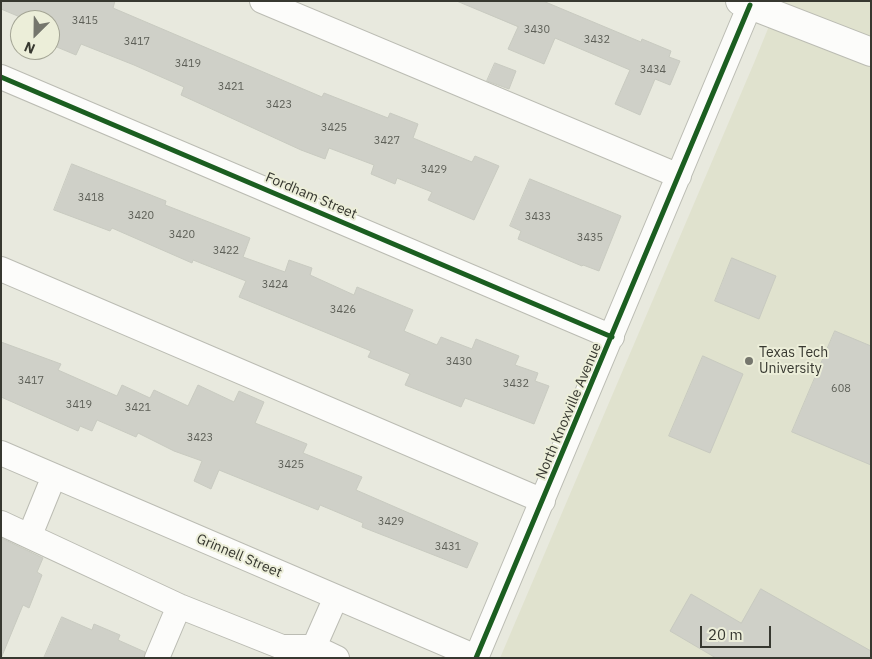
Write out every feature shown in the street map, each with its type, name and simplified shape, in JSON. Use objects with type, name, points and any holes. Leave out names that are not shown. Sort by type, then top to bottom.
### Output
[{"type":"main road","points":[[745,3],[871,52]]},
{"type":"street","points":[[262,1],[679,176]]},
{"type":"street","name":"North Knoxville Avenue","points":[[476,658],[679,176],[745,3]]},
{"type":"street","name":"Fordham Street","points":[[1,77],[612,337]]},
{"type":"street","points":[[1,268],[543,500]]},
{"type":"street","name":"Grinnell Street","points":[[1,453],[476,658]]},
{"type":"street","points":[[30,535],[54,476]]},
{"type":"street","points":[[1,523],[179,606],[282,647],[314,647],[337,658]]},
{"type":"street","points":[[314,647],[336,597]]},
{"type":"street","points":[[157,658],[179,606]]},
{"type":"shaded area","name":"Texas Tech University","points":[[771,1],[871,1],[871,658],[500,658],[754,63],[778,4]]},
{"type":"building","points":[[1,1],[115,1],[113,8],[322,97],[324,93],[388,118],[390,113],[418,124],[413,138],[472,162],[475,156],[499,166],[474,220],[428,200],[432,192],[397,178],[395,184],[371,174],[374,165],[329,148],[325,159],[301,150],[181,95],[184,87],[134,65],[81,44],[76,55],[60,48],[60,10],[10,10],[10,13],[1,9]]},
{"type":"building","points":[[457,1],[543,1],[641,42],[642,39],[671,51],[669,57],[680,61],[670,85],[655,79],[640,115],[615,104],[630,70],[555,38],[544,64],[508,49],[518,27]]},
{"type":"building","points":[[495,63],[516,71],[509,89],[487,81]]},
{"type":"building","points":[[72,164],[166,201],[165,205],[250,238],[243,257],[285,272],[289,260],[312,268],[310,275],[354,295],[357,287],[413,310],[404,331],[437,345],[441,337],[472,349],[476,339],[519,356],[515,365],[538,373],[535,381],[549,386],[534,424],[465,398],[461,407],[405,385],[410,374],[368,357],[371,351],[239,297],[246,281],[193,260],[192,263],[112,228],[110,231],[54,210]]},
{"type":"building","points":[[530,179],[621,216],[599,271],[582,266],[518,239],[521,231],[510,226]]},
{"type":"building","points":[[732,258],[776,276],[759,319],[715,301]]},
{"type":"building","points":[[835,331],[871,346],[871,465],[792,432]]},
{"type":"building","points":[[1,342],[61,364],[58,370],[117,396],[122,385],[150,398],[154,390],[188,406],[198,385],[234,402],[239,391],[264,402],[255,423],[307,444],[303,453],[362,477],[356,490],[478,543],[467,568],[362,527],[363,523],[320,505],[318,510],[219,470],[211,489],[194,481],[202,461],[174,451],[138,433],[136,437],[97,420],[92,431],[80,426],[78,431],[1,397]]},
{"type":"building","points":[[703,356],[743,374],[710,453],[669,436]]},
{"type":"building","points":[[1,538],[43,558],[37,572],[42,575],[29,608],[23,605],[2,656]]},
{"type":"building","points":[[761,589],[871,651],[871,658],[716,658],[670,631],[691,594],[741,623]]},
{"type":"building","points":[[62,617],[92,630],[94,624],[120,635],[118,640],[145,652],[144,658],[44,658]]},
{"type":"cycle path","points":[[476,658],[750,5]]},
{"type":"cycle path","points":[[1,77],[612,337]]},
{"type":"place","name":"Texas Tech University","points":[[749,361]]}]
